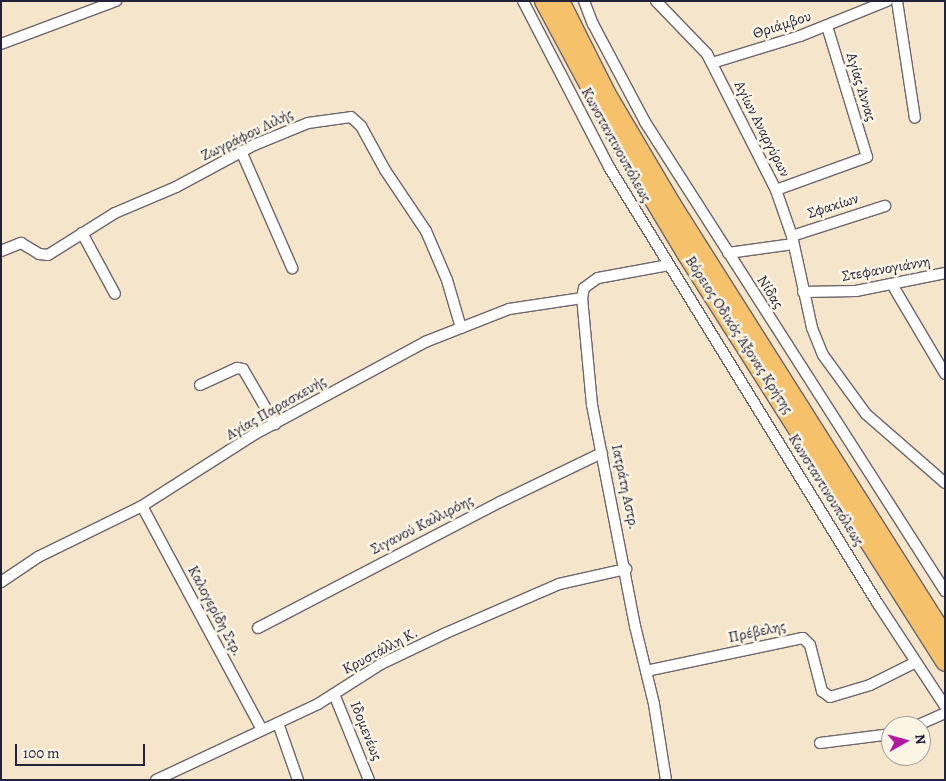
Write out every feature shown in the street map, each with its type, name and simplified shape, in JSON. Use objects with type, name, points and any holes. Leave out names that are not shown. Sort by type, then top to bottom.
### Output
[{"type":"highway","name":"Βόρειος Οδικός Άξονας Κρήτης","points":[[544,1],[624,150],[683,247],[945,662]]},
{"type":"highway","name":"Βόρειος Οδικός Άξονας Κρήτης","points":[[560,1],[606,93],[672,206],[945,637]]},
{"type":"street","points":[[1,44],[116,1]]},
{"type":"street","name":"Κωνσταντινουπόλεως","points":[[523,1],[588,129],[669,265],[945,706]]},
{"type":"street","name":"Νίδας","points":[[584,1],[593,24],[645,122],[945,591]]},
{"type":"street","name":"Αγίων Αναργύρων","points":[[656,1],[697,42],[712,63],[776,190],[792,240],[815,337],[842,384],[873,421],[945,483]]},
{"type":"street","name":"Θριάμβου","points":[[712,63],[827,26],[887,1]]},
{"type":"street","points":[[897,1],[915,118]]},
{"type":"street","name":"Αγίας Άννας","points":[[776,190],[867,157],[827,26]]},
{"type":"street","name":"Ζωγράφου Λιλής","points":[[1,251],[21,243],[39,254],[48,255],[115,213],[176,187],[241,151],[308,123],[344,116],[355,119],[426,231],[447,280],[461,328]]},
{"type":"street","points":[[241,151],[292,268]]},
{"type":"street","name":"Σφακίων","points":[[728,253],[792,240],[884,206]]},
{"type":"street","points":[[82,233],[116,294]]},
{"type":"street","points":[[582,298],[584,288],[598,278],[669,265]]},
{"type":"street","name":"Στεφανογιάννη","points":[[803,292],[848,292],[893,286],[945,273]]},
{"type":"street","points":[[893,286],[945,374]]},
{"type":"street","name":"Αγίας Παρασκευής","points":[[1,582],[38,557],[142,506],[275,424],[425,342],[509,309],[582,298]]},
{"type":"street","name":"Ιατράτη Αστρ.","points":[[582,298],[590,390],[666,780]]},
{"type":"street","points":[[200,385],[237,368],[243,369],[275,424]]},
{"type":"street","name":"Σιγανού Καλλιρόης","points":[[258,628],[500,502],[602,453]]},
{"type":"street","name":"Καλογερίδη Στρ.","points":[[142,506],[262,730]]},
{"type":"street","name":"Κρυστάλλη Κ.","points":[[156,780],[278,723],[334,694],[402,653],[534,594],[580,577],[626,569]]},
{"type":"street","name":"Πρέβελης","points":[[646,671],[803,638],[810,645],[822,691],[830,697],[870,685],[916,662]]},
{"type":"street","name":"Ιδομενέως","points":[[334,694],[369,780]]},
{"type":"street","points":[[931,719],[945,713]]},
{"type":"street","points":[[278,723],[298,780]]},
{"type":"street","points":[[820,743],[881,735]]}]
